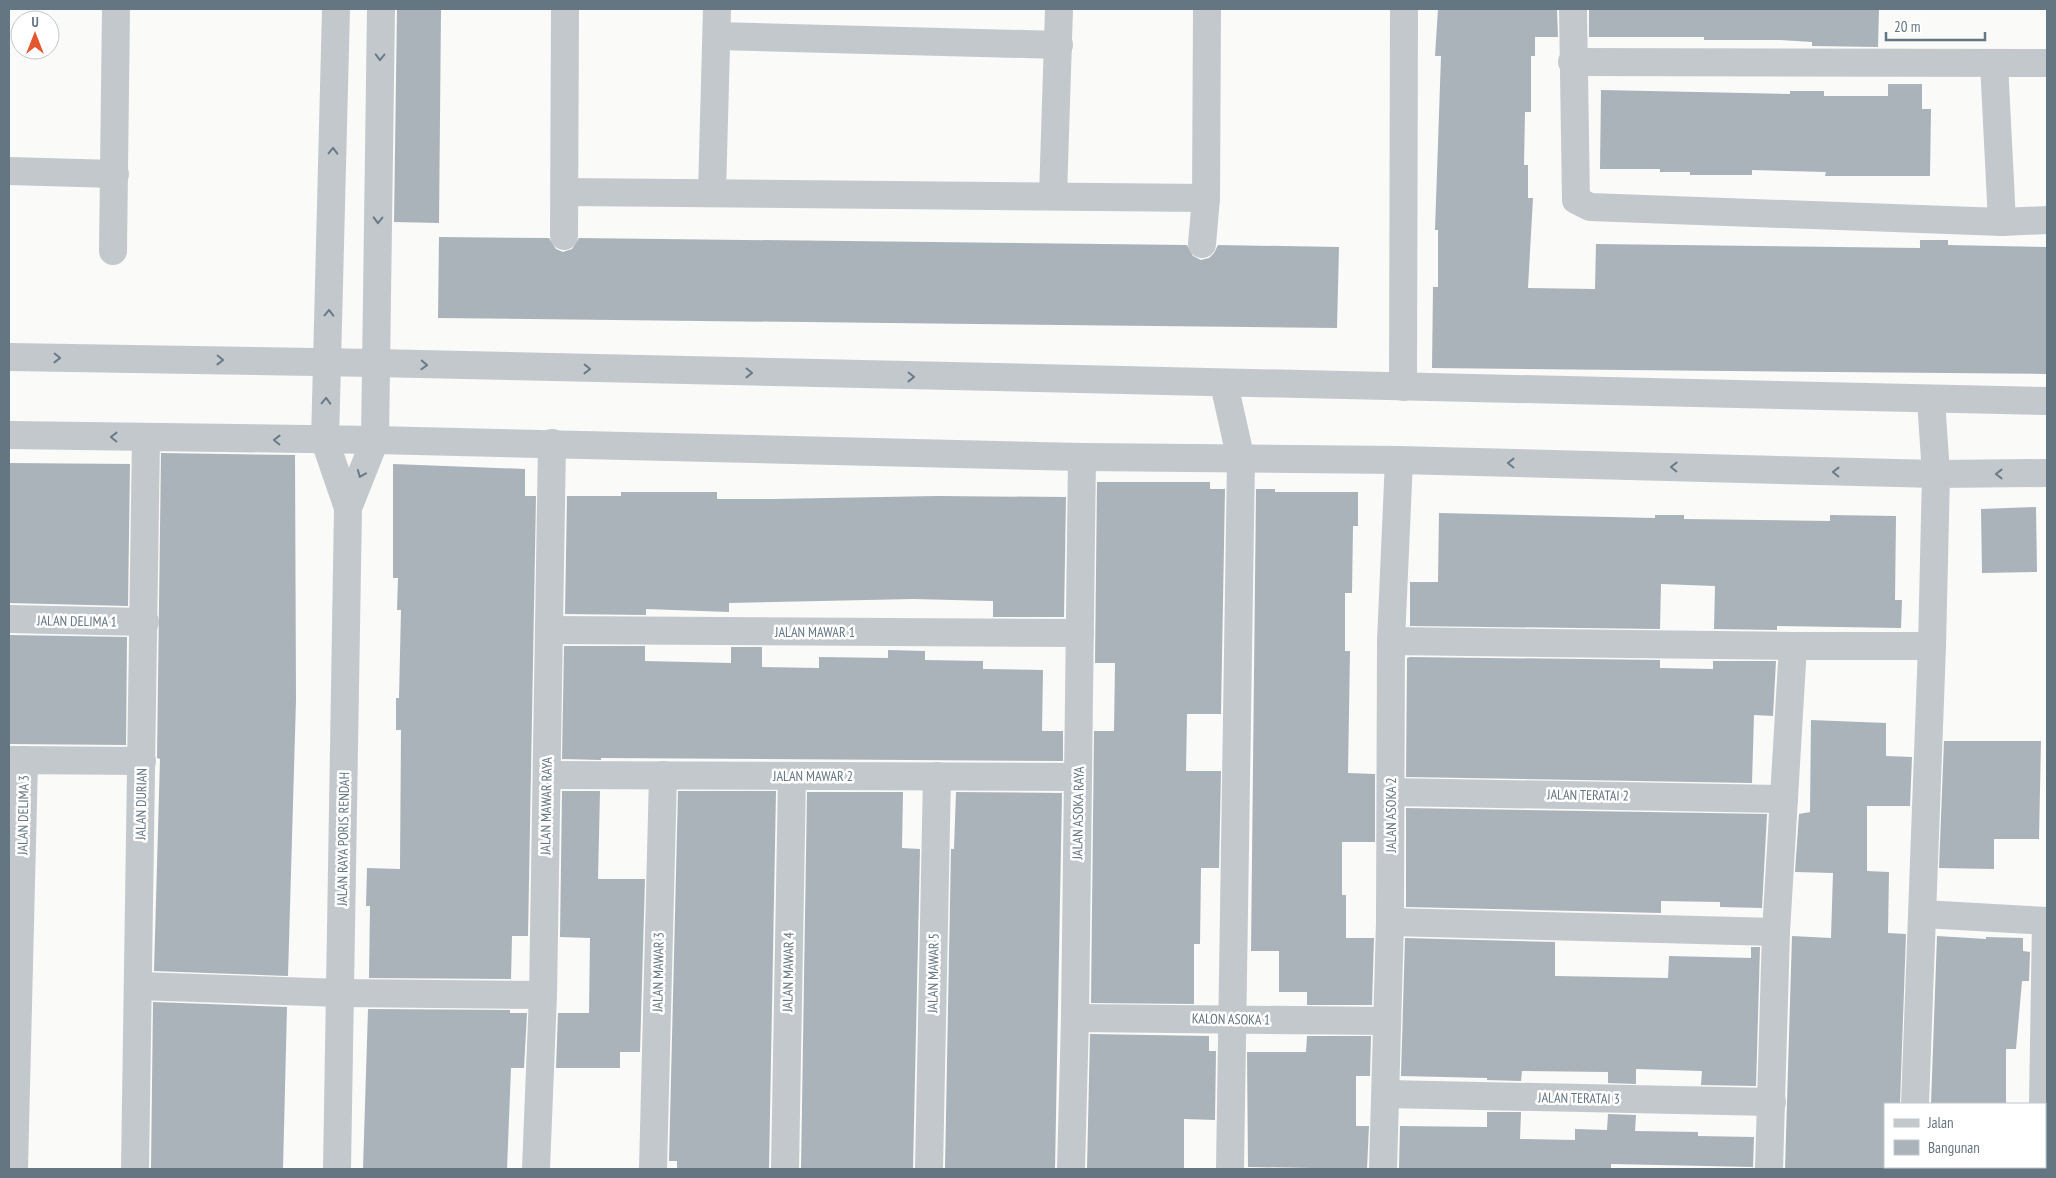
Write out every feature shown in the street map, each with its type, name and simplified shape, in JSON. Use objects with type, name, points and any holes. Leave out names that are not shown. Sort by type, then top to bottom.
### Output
[{"type":"street","points":[[113,252],[116,9]]},
{"type":"street","points":[[325,441],[336,9]]},
{"type":"street","points":[[375,440],[381,9]]},
{"type":"street","points":[[564,236],[565,9]]},
{"type":"street","points":[[712,193],[717,9]]},
{"type":"street","points":[[1053,196],[1059,9]]},
{"type":"street","points":[[1202,244],[1206,198],[1207,9]]},
{"type":"street","points":[[1403,387],[1404,9]]},
{"type":"street","points":[[1573,9],[1572,62],[1576,200],[1581,205],[1590,207],[2002,222],[2047,220]]},
{"type":"street","points":[[717,36],[1059,45]]},
{"type":"street","points":[[1572,62],[2047,63]]},
{"type":"street","points":[[1994,63],[2002,222]]},
{"type":"street","points":[[9,171],[115,174]]},
{"type":"street","points":[[565,192],[1206,198]]},
{"type":"street","points":[[9,357],[375,363],[2047,402]]},
{"type":"street","points":[[1224,384],[1241,460],[1230,1169]]},
{"type":"street","points":[[1915,1103],[1932,646],[1936,474],[1931,400]]},
{"type":"street","points":[[9,435],[552,443],[1241,460],[1399,460],[1936,474],[2047,473]]},
{"type":"street","name":"JALAN DURIAN","points":[[135,1169],[145,622],[146,438]]},
{"type":"street","name":"JALAN RAYA PORIS RENDAH","points":[[348,508],[375,440]]},
{"type":"street","name":"JALAN RAYA PORIS RENDAH","points":[[325,441],[348,508],[337,1169]]},
{"type":"street","name":"JALAN MAWAR RAYA","points":[[536,1169],[543,995],[552,443]]},
{"type":"street","name":"JALAN ASOKA RAYA","points":[[1071,1169],[1075,1018],[1082,457]]},
{"type":"street","name":"JALAN ASOKA 2","points":[[1383,1169],[1390,922],[1391,641],[1399,460]]},
{"type":"street","name":"JALAN DELIMA 1","points":[[9,619],[145,622]]},
{"type":"street","name":"JALAN MAWAR 1","points":[[550,630],[1080,633]]},
{"type":"street","points":[[1391,641],[1932,646]]},
{"type":"street","points":[[1770,1169],[1776,932],[1793,646]]},
{"type":"street","points":[[16,760],[142,762]]},
{"type":"street","name":"JALAN DELIMA 3","points":[[14,1169],[16,760]]},
{"type":"street","name":"JALAN MAWAR 2","points":[[547,775],[1078,777]]},
{"type":"street","name":"JALAN MAWAR 3","points":[[653,1169],[663,775]]},
{"type":"street","name":"JALAN MAWAR 4","points":[[784,1169],[792,776]]},
{"type":"street","name":"JALAN MAWAR 5","points":[[929,1169],[937,776]]},
{"type":"street","name":"JALAN TERATAI 2","points":[[1391,792],[1784,799]]},
{"type":"street","points":[[1923,914],[2046,921],[2043,1103]]},
{"type":"street","points":[[1390,922],[1776,932]]},
{"type":"street","points":[[138,986],[341,993],[543,995]]},
{"type":"street","name":"KALON ASOKA 1","points":[[1075,1018],[1387,1021]]},
{"type":"street","name":"JALAN TERATAI 3","points":[[1386,1094],[1772,1102]]},
{"type":"building","points":[[397,9],[441,9],[439,223],[394,222]]},
{"type":"building","points":[[1438,9],[1557,9],[1558,37],[1535,37],[1535,56],[1531,56],[1531,112],[1525,112],[1524,165],[1528,165],[1528,198],[1533,198],[1528,288],[1595,289],[1596,244],[1920,248],[1920,240],[1948,240],[1948,245],[2047,247],[2047,374],[1432,368],[1433,287],[1438,287],[1438,230],[1435,230],[1441,56],[1435,56]]},
{"type":"building","points":[[1589,9],[1879,9],[1878,47],[1812,46],[1812,42],[1780,40],[1704,40],[1704,37],[1589,37]]},
{"type":"building","points":[[1888,84],[1922,84],[1922,109],[1931,109],[1930,176],[1825,176],[1826,172],[1752,170],[1752,175],[1690,175],[1690,172],[1660,172],[1660,169],[1600,169],[1601,90],[1790,94],[1790,91],[1824,91],[1824,96],[1888,96]]},
{"type":"building","points":[[439,237],[549,238],[556,249],[563,252],[572,249],[579,238],[1187,245],[1193,256],[1201,260],[1209,258],[1218,245],[1339,247],[1337,328],[438,318]]},
{"type":"building","points":[[161,453],[295,455],[296,700],[288,976],[154,971],[160,759],[157,758]]},
{"type":"building","points":[[9,463],[130,464],[128,606],[9,603]]},
{"type":"building","points":[[393,464],[525,469],[525,496],[536,496],[528,936],[512,936],[511,979],[369,978],[370,906],[366,906],[367,868],[400,869],[401,730],[396,730],[396,698],[399,698],[401,610],[397,610],[398,578],[393,578]]},
{"type":"building","points":[[1097,482],[1210,482],[1210,489],[1225,489],[1221,714],[1187,714],[1186,771],[1221,771],[1219,868],[1201,868],[1200,944],[1194,944],[1194,1004],[1091,1003],[1094,731],[1114,731],[1115,663],[1095,663]]},
{"type":"building","points":[[1256,489],[1275,489],[1275,492],[1358,492],[1358,526],[1353,526],[1352,593],[1345,593],[1345,651],[1350,651],[1348,773],[1375,774],[1375,842],[1342,842],[1342,895],[1346,895],[1346,938],[1374,938],[1372,1005],[1307,1005],[1307,992],[1279,992],[1279,951],[1251,951]]},
{"type":"building","points":[[621,492],[717,492],[717,499],[937,496],[1066,497],[1064,617],[993,617],[993,601],[913,599],[729,603],[729,612],[646,609],[646,615],[565,614],[567,496],[621,496]]},
{"type":"building","points":[[2036,507],[2037,572],[1982,573],[1981,509]]},
{"type":"building","points":[[1439,513],[1655,518],[1655,515],[1684,515],[1684,519],[1830,521],[1830,515],[1896,516],[1895,600],[1902,600],[1901,628],[1777,626],[1777,630],[1714,629],[1715,586],[1661,584],[1660,629],[1410,626],[1410,582],[1438,582]]},
{"type":"building","points":[[9,635],[127,637],[126,745],[9,744]]},
{"type":"building","points":[[564,646],[645,646],[645,661],[731,663],[731,647],[762,647],[762,667],[819,668],[819,657],[888,658],[888,650],[925,651],[925,660],[983,661],[983,669],[1043,670],[1042,731],[1063,731],[1063,761],[562,759]]},
{"type":"building","points":[[1407,658],[1660,660],[1660,668],[1713,669],[1713,661],[1776,661],[1773,716],[1754,715],[1752,783],[1406,777]]},
{"type":"building","points":[[1811,720],[1886,723],[1886,756],[1912,757],[1910,806],[1867,806],[1867,871],[1889,872],[1888,933],[1906,934],[1900,1103],[1884,1103],[1885,1169],[1785,1169],[1792,936],[1831,938],[1833,873],[1795,872],[1799,814],[1810,812]]},
{"type":"building","points":[[1944,741],[2041,741],[2039,839],[1994,839],[1994,869],[1939,868]]},
{"type":"building","points":[[562,791],[600,791],[598,879],[645,879],[640,1052],[620,1052],[620,1068],[556,1068],[558,1013],[589,1013],[590,938],[560,937]]},
{"type":"building","points":[[678,791],[776,791],[769,1169],[677,1169],[677,1161],[669,1161]]},
{"type":"building","points":[[807,792],[903,792],[902,848],[920,849],[913,1169],[801,1169]]},
{"type":"building","points":[[956,792],[1062,793],[1055,1169],[945,1169],[951,849],[954,849]]},
{"type":"building","points":[[1406,808],[1767,814],[1762,908],[1720,907],[1720,902],[1661,901],[1661,913],[1406,907]]},
{"type":"building","points":[[1937,936],[1986,939],[1986,937],[2023,938],[2023,951],[2030,952],[2029,981],[2022,981],[2016,1049],[2006,1049],[2006,1103],[1931,1103]]},
{"type":"building","points":[[1405,938],[1555,942],[1555,976],[1668,978],[1669,956],[1751,958],[1751,947],[1760,947],[1756,1086],[1701,1085],[1702,1071],[1636,1069],[1636,1084],[1608,1083],[1608,1072],[1522,1071],[1521,1081],[1487,1080],[1487,1078],[1401,1076]]},
{"type":"building","points":[[153,1002],[287,1007],[283,1169],[151,1169]]},
{"type":"building","points":[[368,1009],[510,1010],[510,1013],[527,1013],[524,1068],[511,1068],[507,1169],[363,1169]]},
{"type":"building","points":[[1090,1034],[1209,1036],[1209,1051],[1216,1051],[1215,1120],[1184,1119],[1184,1169],[1087,1169]]},
{"type":"building","points":[[1307,1036],[1371,1036],[1370,1076],[1356,1076],[1356,1126],[1369,1126],[1367,1169],[1248,1167],[1247,1052],[1306,1052]]},
{"type":"building","points":[[1487,1112],[1521,1112],[1520,1139],[1575,1140],[1575,1129],[1607,1130],[1608,1114],[1636,1115],[1635,1131],[1698,1132],[1698,1136],[1754,1137],[1753,1167],[1611,1164],[1611,1169],[1399,1169],[1400,1126],[1487,1127]]}]
